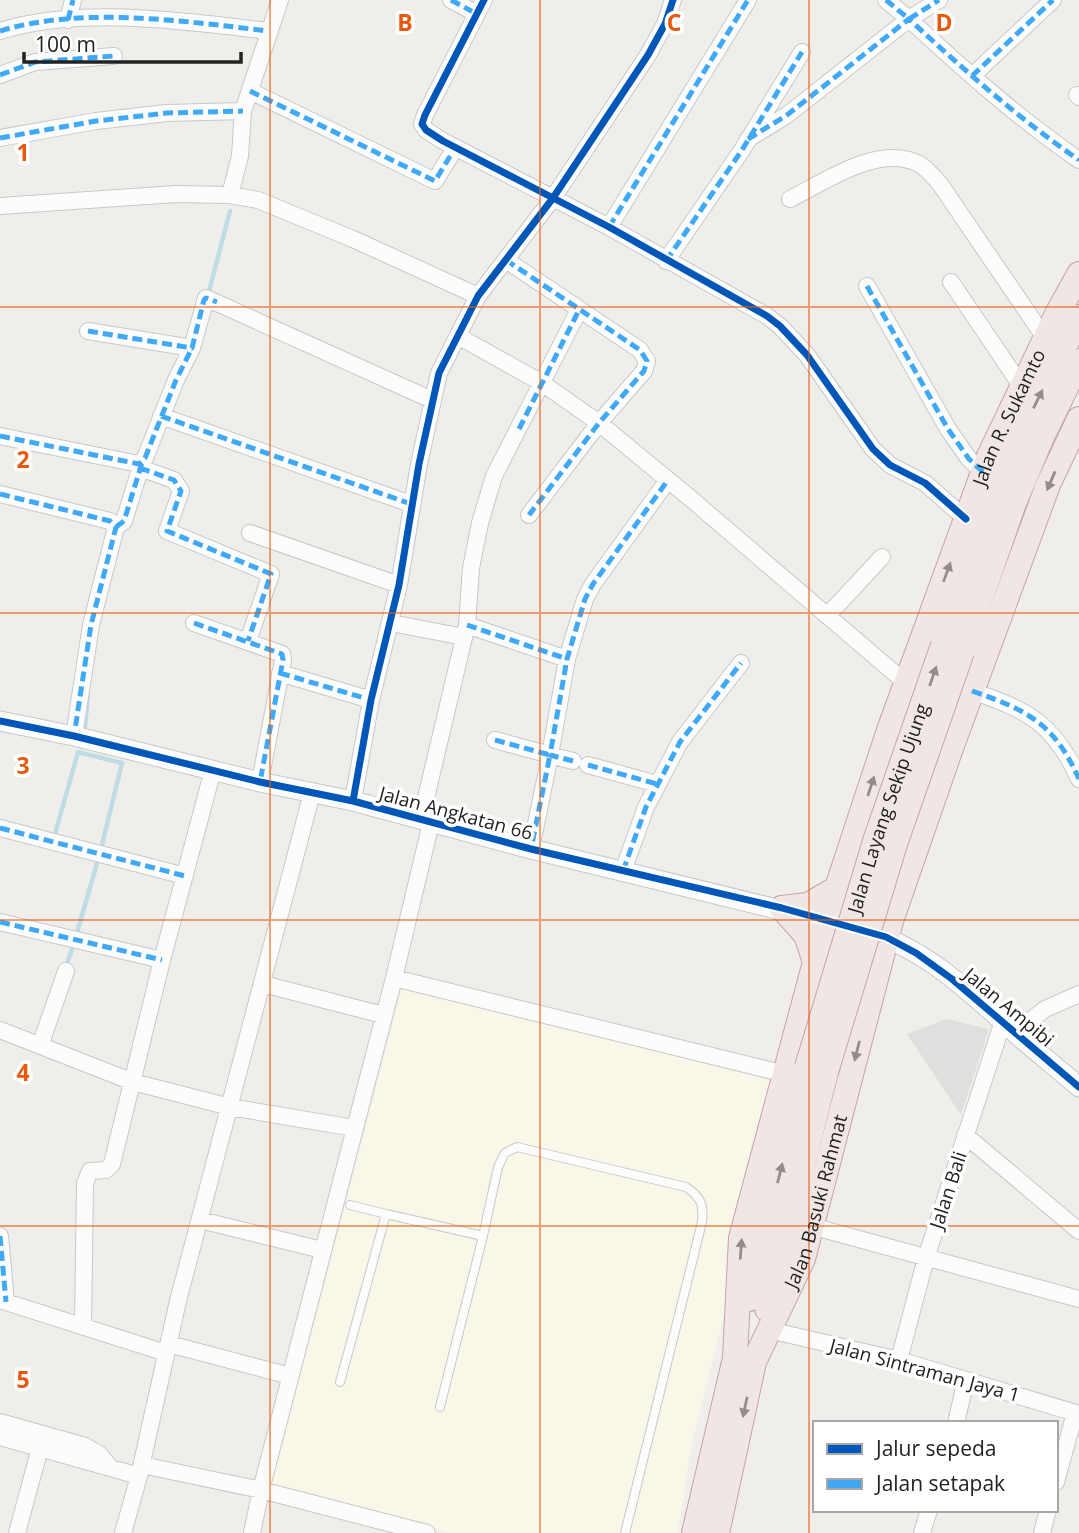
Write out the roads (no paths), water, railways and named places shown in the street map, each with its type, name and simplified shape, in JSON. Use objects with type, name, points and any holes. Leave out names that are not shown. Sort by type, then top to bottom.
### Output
[{"type":"highway","name":"Jalan R. Sukamto","points":[[813,971],[824,920],[905,685],[983,472],[1045,338],[1079,274]]},
{"type":"highway","name":"Jalan Layang Sekip Ujung","points":[[744,1360],[806,1071],[895,844],[1009,463],[1079,317]]},
{"type":"highway","name":"Jalan Layang Sekip Ujung","points":[[953,649],[1041,439],[1079,361]]},
{"type":"highway","points":[[854,837],[853,869],[858,883],[871,892],[890,885],[911,865],[1048,485],[1076,436]]},
{"type":"highway","points":[[905,685],[905,695],[911,706],[942,720],[956,718],[969,701]]},
{"type":"highway","name":"Jalan Basuki Rahmat","points":[[694,1533],[744,1360],[769,1330],[803,1259],[886,937],[911,865]]},
{"type":"highway","points":[[782,908],[808,905],[837,888]]},
{"type":"highway","points":[[782,908],[806,934],[813,971],[828,959],[846,959],[852,962],[860,973],[869,1004]]},
{"type":"highway","name":"Jalan Basuki Rahmat","points":[[717,1533],[744,1360],[741,1238],[806,1071],[813,971]]},
{"type":"street","points":[[68,20],[73,0]]},
{"type":"street","points":[[230,195],[240,156],[243,111],[280,0]]},
{"type":"street","points":[[451,0],[480,7],[422,120],[426,130],[455,148],[608,226],[780,326],[807,355],[873,449],[890,465],[925,483],[966,519]]},
{"type":"street","points":[[353,801],[371,699],[399,585],[411,504],[432,400],[446,357],[478,296],[553,198],[648,55],[665,24],[673,0]]},
{"type":"street","points":[[608,226],[748,0]]},
{"type":"street","points":[[886,0],[972,76],[1079,160]]},
{"type":"street","points":[[748,139],[787,115],[909,19],[939,0]]},
{"type":"street","points":[[972,76],[1053,0]]},
{"type":"street","points":[[0,30],[20,25],[98,18],[187,21],[268,31]]},
{"type":"street","points":[[666,261],[748,139],[802,52]]},
{"type":"street","points":[[0,75],[35,62],[114,56]]},
{"type":"street","points":[[250,91],[435,181],[455,148]]},
{"type":"street","points":[[0,138],[96,121],[167,113],[243,111]]},
{"type":"street","points":[[790,199],[880,158],[898,158],[922,166],[940,184],[1045,338]]},
{"type":"street","points":[[0,206],[177,194],[230,195],[258,200],[284,209],[478,296]]},
{"type":"street","points":[[506,260],[643,353],[647,361],[644,371],[599,423],[529,515]]},
{"type":"street","points":[[951,282],[1022,387]]},
{"type":"street","points":[[867,286],[948,429],[983,472]]},
{"type":"street","points":[[80,737],[92,625],[116,527],[124,521],[141,465],[164,418],[212,300],[432,400]]},
{"type":"street","points":[[252,1533],[322,1250],[342,1203],[354,1128],[394,978],[466,631],[471,568],[480,523],[494,476],[579,310]]},
{"type":"street","points":[[88,331],[191,348]]},
{"type":"street","points":[[458,336],[542,383],[599,423],[905,685]]},
{"type":"street","points":[[164,418],[411,504]]},
{"type":"street","points":[[0,436],[135,463],[174,480],[181,491],[167,531],[271,574],[248,641]]},
{"type":"street","points":[[531,849],[566,659],[579,613],[593,584],[668,480]]},
{"type":"street","points":[[0,494],[110,520],[116,527]]},
{"type":"street","points":[[250,533],[399,585]]},
{"type":"street","points":[[827,616],[882,557]]},
{"type":"street","points":[[194,623],[282,654],[260,782]]},
{"type":"street","points":[[391,623],[466,631],[566,659]]},
{"type":"street","points":[[623,871],[646,807],[680,742],[741,663]]},
{"type":"street","points":[[280,673],[371,699]]},
{"type":"street","points":[[969,701],[1013,705],[1048,729],[1079,779]]},
{"type":"street","name":"Jalan Angkatan 66","points":[[0,721],[353,801],[531,849],[782,908],[886,937]]},
{"type":"street","points":[[495,740],[657,784]]},
{"type":"street","points":[[83,1328],[85,1183],[90,1171],[106,1171],[112,1164],[162,960],[213,770]]},
{"type":"street","points":[[123,1533],[141,1471],[167,1349],[312,793]]},
{"type":"street","points":[[0,828],[185,876]]},
{"type":"street","points":[[0,922],[162,960]]},
{"type":"street","name":"Jalan Ampibi","points":[[886,937],[916,953],[1079,1087]]},
{"type":"street","points":[[40,1046],[66,971]]},
{"type":"street","points":[[394,978],[806,1071]]},
{"type":"street","points":[[262,984],[383,1015]]},
{"type":"street","points":[[1009,1027],[1079,994]]},
{"type":"street","name":"Jalan Bali","points":[[899,1360],[926,1258],[965,1135],[1009,1027]]},
{"type":"street","points":[[0,1030],[133,1082],[230,1107],[354,1128]]},
{"type":"street","points":[[965,1135],[1079,1231]]},
{"type":"street","points":[[200,1220],[322,1250]]},
{"type":"street","points":[[811,1226],[1079,1299]]},
{"type":"street","points":[[0,1236],[3,1301],[83,1328],[290,1376]]},
{"type":"street","name":"Jalan Sintraman Jaya 1","points":[[769,1330],[899,1360],[1077,1413]]},
{"type":"street","points":[[956,1421],[966,1380]]},
{"type":"street","points":[[1058,1475],[1077,1413]]},
{"type":"street","points":[[0,1422],[85,1446],[99,1454],[111,1468]]},
{"type":"street","points":[[0,1437],[111,1468],[261,1490],[427,1533]]},
{"type":"street","points":[[17,1533],[40,1448]]},
{"type":"street","points":[[922,1533],[928,1512]]},
{"type":"street","points":[[1042,1533],[1047,1512]]},
{"type":"lane","points":[[440,1407],[498,1167],[505,1153],[517,1147],[678,1183],[692,1191],[704,1206],[702,1222],[625,1533]]},
{"type":"lane","points":[[342,1203],[483,1236]]},
{"type":"lane","points":[[340,1382],[386,1214]]},
{"type":"waterway","points":[[208,295],[230,211]]},
{"type":"waterway","points":[[85,727],[88,693]]},
{"type":"waterway","points":[[55,834],[78,752],[122,763],[101,849]]},
{"type":"waterway","points":[[76,936],[98,860]]},
{"type":"waterway","points":[[65,969],[74,944]]}]
